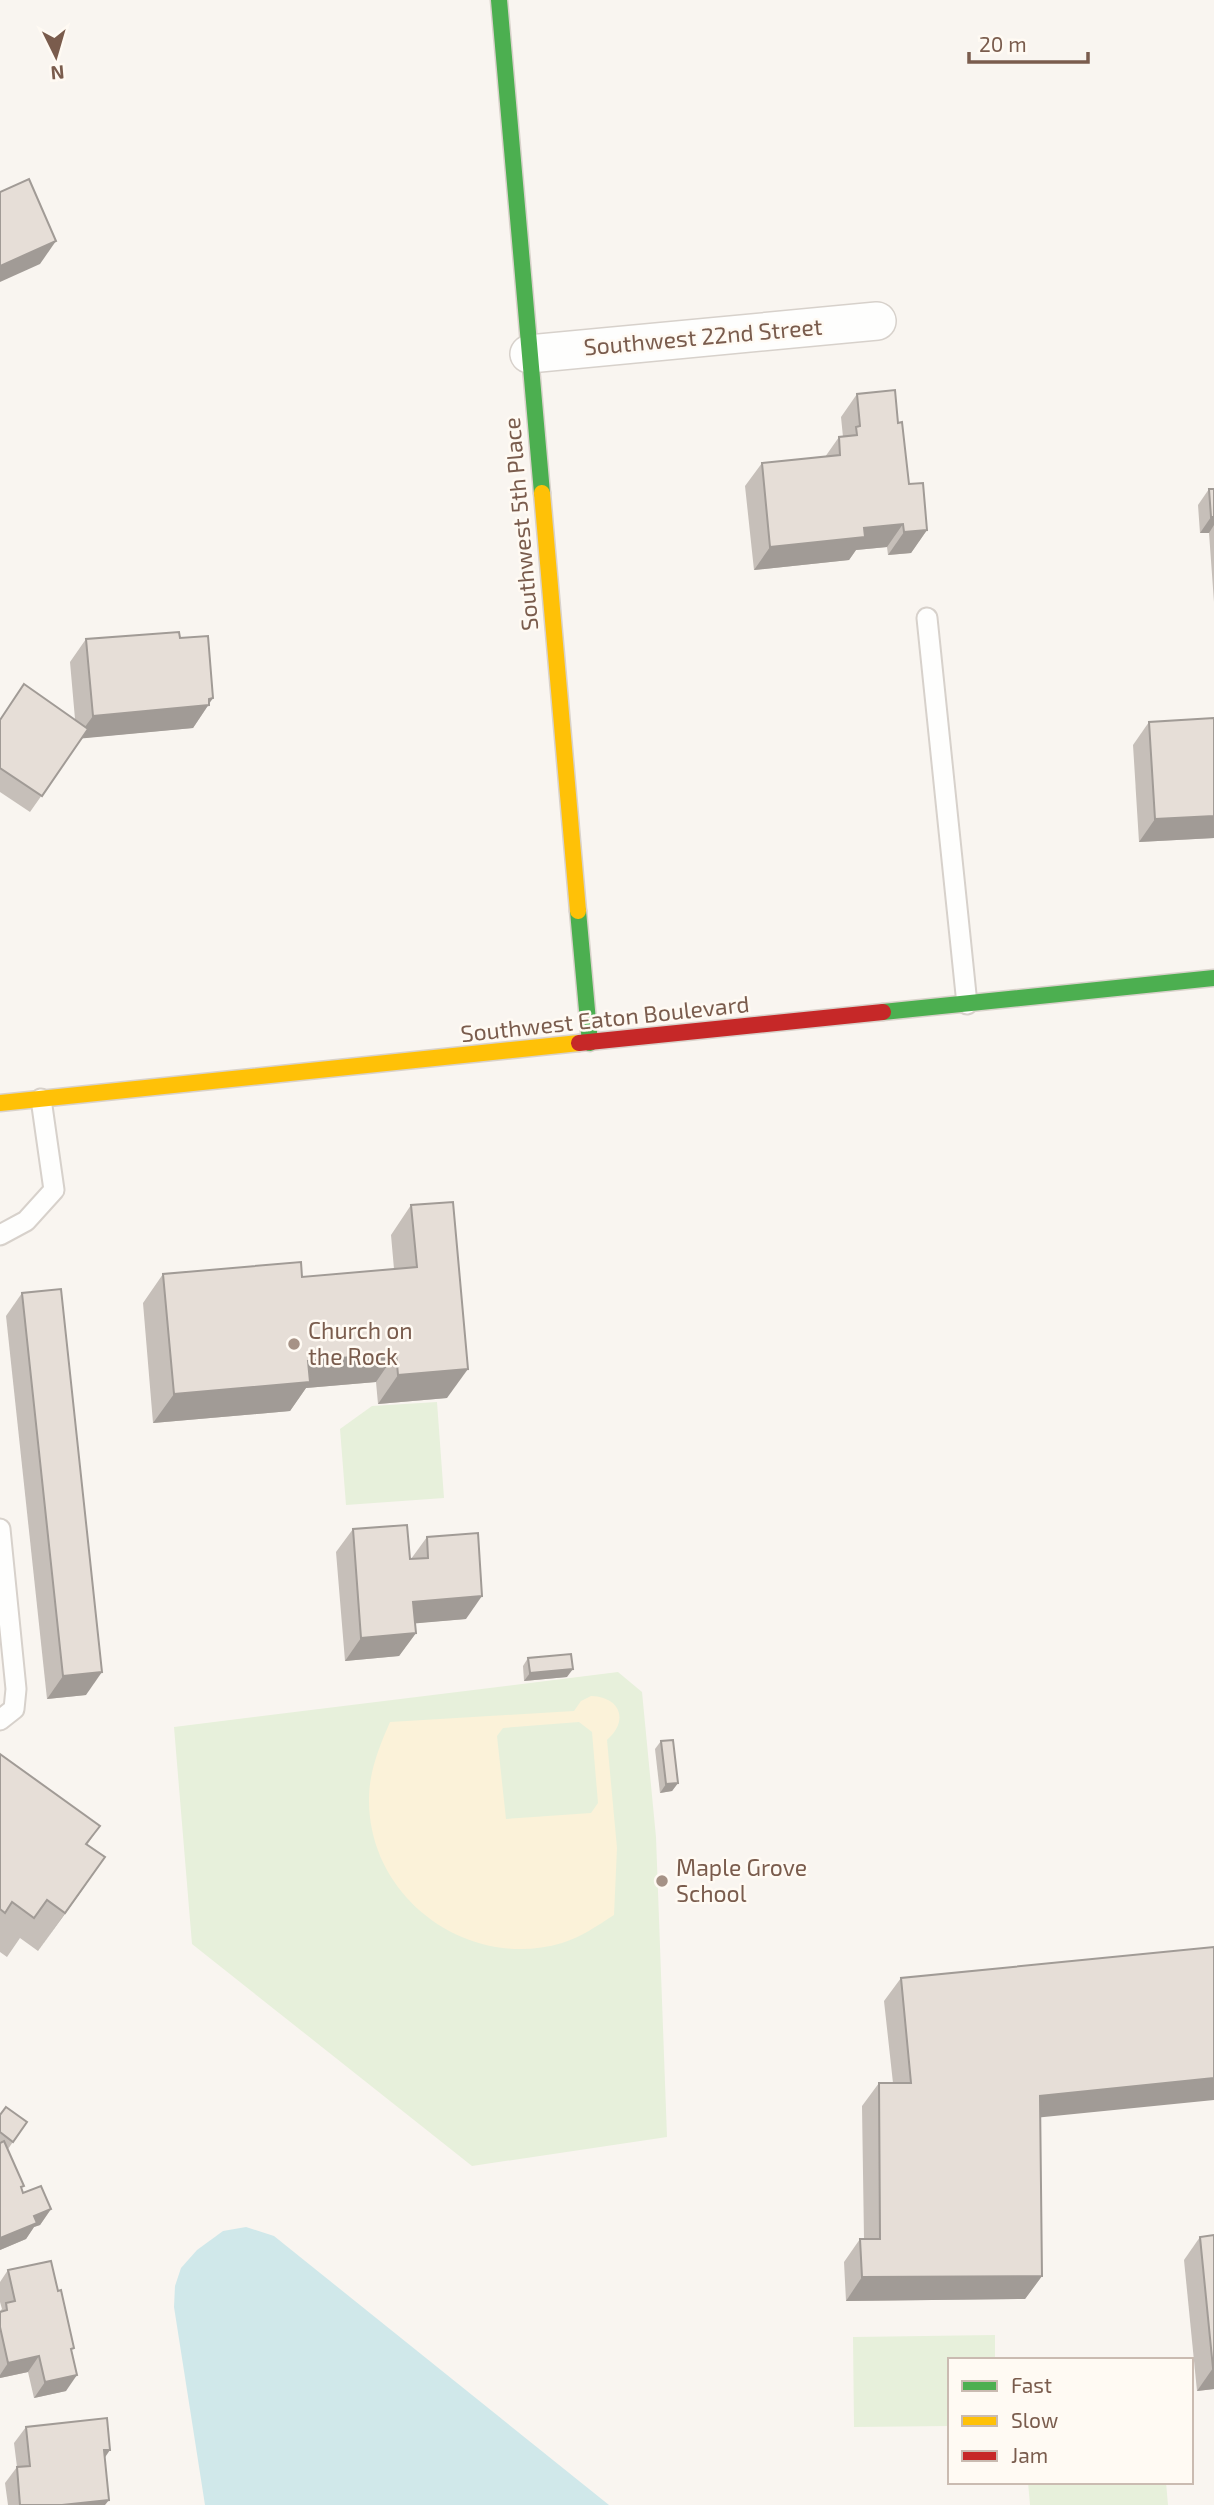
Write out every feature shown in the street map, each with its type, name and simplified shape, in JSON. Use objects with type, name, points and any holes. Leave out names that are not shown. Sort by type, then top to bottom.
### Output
[{"type":"main road","name":"Southwest 5th Place","points":[[499,0],[590,1043]]},
{"type":"main road","name":"Southwest Eaton Boulevard","points":[[0,1103],[1214,978]]},
{"type":"street","name":"Southwest 22nd Street","points":[[529,354],[877,321]]},
{"type":"lane","points":[[927,618],[967,1004]]},
{"type":"lane","points":[[0,1236],[26,1222],[54,1191],[41,1099]]},
{"type":"lane","points":[[0,1530],[16,1689],[14,1709],[0,1720]]},
{"type":"green space","points":[[437,1402],[444,1498],[346,1505],[340,1429],[372,1406]]},
{"type":"green space","points":[[618,1672],[642,1692],[656,1837],[667,2137],[472,2166],[192,1944],[174,1727]]},
{"type":"green space","points":[[995,2335],[995,2358],[948,2358],[948,2426],[854,2427],[853,2337]]},
{"type":"green space","points":[[1028,2484],[1166,2484],[1168,2505],[1030,2505]]},
{"type":"sand","points":[[591,1696],[601,1697],[615,1705],[620,1718],[614,1733],[607,1740],[617,1848],[614,1915],[569,1941],[527,1949],[492,1946],[459,1936],[430,1919],[405,1895],[386,1867],[373,1835],[369,1799],[371,1779],[390,1722],[574,1711],[581,1701]],"holes":[[[579,1722],[592,1732],[598,1803],[591,1813],[506,1819],[497,1736],[503,1728]]]},
{"type":"water","points":[[246,2227],[274,2236],[609,2505],[205,2505],[174,2307],[175,2286],[181,2268],[197,2250],[223,2231]]},
{"type":"building","points":[[29,179],[56,241],[0,266],[0,192]]},
{"type":"building","points":[[895,390],[898,423],[902,422],[909,484],[923,483],[927,530],[904,532],[903,524],[864,528],[865,537],[770,547],[762,463],[840,455],[839,437],[857,435],[856,427],[860,426],[857,394]]},
{"type":"building","points":[[1209,489],[1214,489],[1214,517],[1211,517]]},
{"type":"building","points":[[179,632],[180,638],[208,636],[213,698],[209,699],[209,705],[93,716],[86,639]]},
{"type":"building","points":[[24,684],[88,729],[42,796],[0,768],[0,720]]},
{"type":"building","points":[[1214,718],[1214,816],[1155,819],[1149,722]]},
{"type":"building","name":"Church on the Rock","points":[[453,1202],[468,1369],[398,1375],[396,1353],[308,1361],[310,1382],[174,1394],[163,1274],[301,1262],[302,1277],[417,1267],[411,1205]]},
{"type":"building","points":[[61,1289],[102,1672],[63,1676],[22,1293]]},
{"type":"building","points":[[407,1525],[410,1559],[428,1558],[427,1537],[478,1533],[482,1596],[413,1602],[416,1633],[361,1638],[353,1529]]},
{"type":"building","points":[[571,1654],[573,1669],[530,1673],[528,1658]]},
{"type":"building","points":[[673,1740],[678,1783],[666,1784],[661,1741]]},
{"type":"building","points":[[0,1754],[100,1826],[86,1844],[105,1857],[65,1913],[47,1900],[34,1918],[12,1902],[5,1913],[0,1909]]},
{"type":"building","points":[[1214,1947],[1214,2078],[1040,2096],[1042,2276],[862,2277],[860,2239],[880,2239],[879,2083],[911,2083],[901,1978]]},
{"type":"building","points":[[6,2107],[27,2122],[13,2142],[0,2132],[0,2115]]},
{"type":"building","points":[[4,2141],[24,2186],[21,2187],[23,2193],[41,2186],[51,2209],[34,2216],[37,2223],[0,2238],[0,2143]]},
{"type":"building","points":[[1214,2235],[1214,2368],[1213,2368],[1200,2237]]},
{"type":"building","points":[[51,2261],[58,2291],[61,2290],[77,2375],[45,2382],[39,2356],[8,2363],[0,2327],[0,2312],[7,2310],[6,2303],[15,2301],[8,2270]]},
{"type":"building","points":[[107,2418],[110,2450],[104,2450],[109,2500],[62,2505],[20,2505],[17,2467],[30,2466],[26,2427]]},
{"type":"traffic: fast","points":[[499,0],[542,493]]},
{"type":"traffic: fast","points":[[578,911],[590,1043]]},
{"type":"traffic: fast","points":[[883,1012],[1214,978]]},
{"type":"traffic: slow","points":[[542,493],[578,911]]},
{"type":"traffic: slow","points":[[0,1103],[579,1043]]},
{"type":"traffic: jam","points":[[579,1043],[883,1012]]},
{"type":"place","name":"Church on the Rock","points":[[294,1344]]},
{"type":"place","name":"Maple Grove School","points":[[662,1881]]}]
